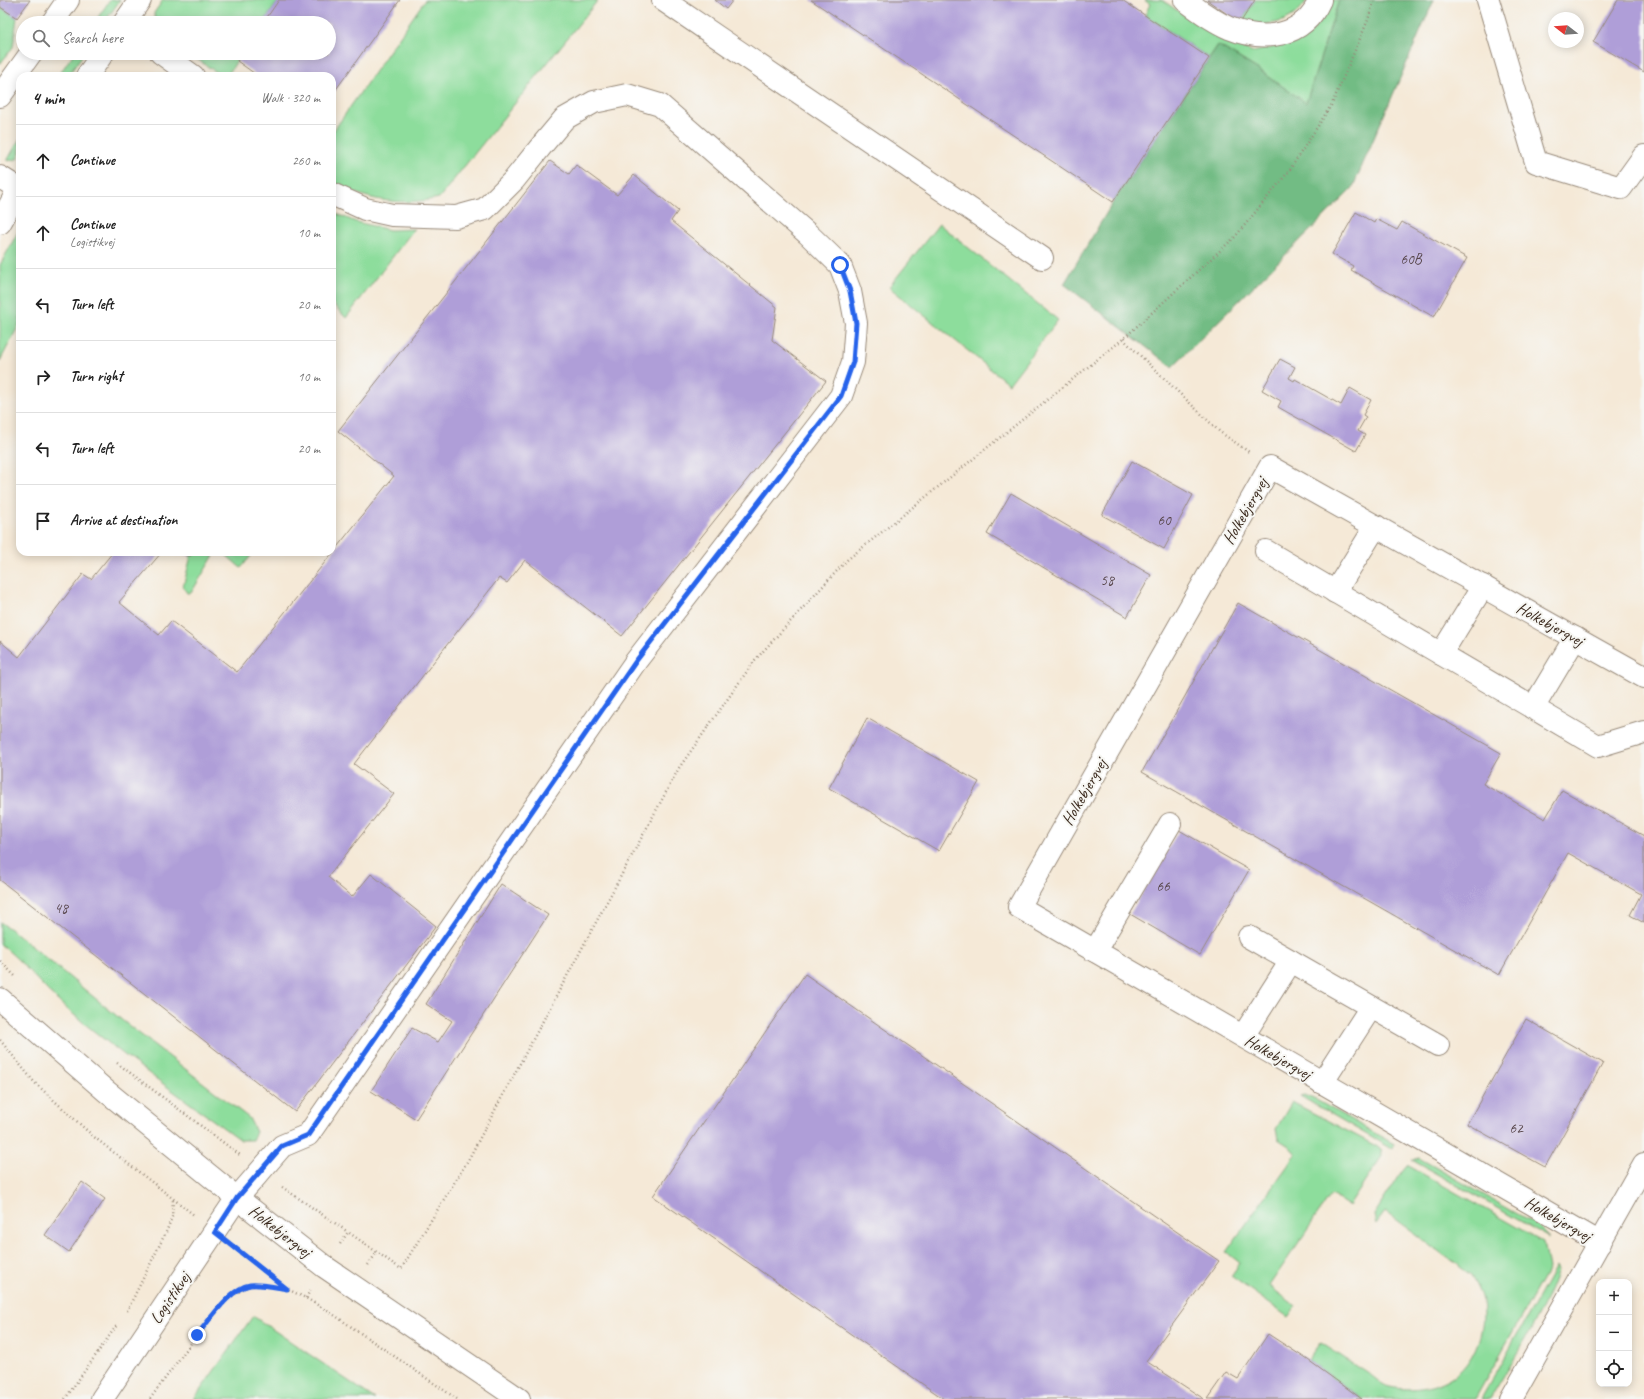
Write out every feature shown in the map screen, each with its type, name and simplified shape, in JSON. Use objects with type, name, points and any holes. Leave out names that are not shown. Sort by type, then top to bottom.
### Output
[{"type":"street","points":[[57,16],[68,0]]},
{"type":"street","points":[[129,16],[140,0]]},
{"type":"street","points":[[663,0],[1042,258]]},
{"type":"street","points":[[1185,0],[1228,28],[1255,36],[1278,34],[1296,28],[1315,11],[1320,0]]},
{"type":"street","points":[[1488,0],[1536,162],[1621,188],[1644,156]]},
{"type":"street","points":[[17,72],[26,60]]},
{"type":"street","points":[[90,72],[98,60]]},
{"type":"street","points":[[171,60],[187,72]]},
{"type":"street","points":[[0,96],[16,74]]},
{"type":"street","name":"Logistikvej","points":[[102,1399],[237,1198],[282,1146],[308,1135],[636,661],[841,396],[853,362],[856,323],[850,291],[840,265],[808,234],[660,105],[627,95],[594,102],[564,119],[514,180],[485,209],[456,217],[392,215],[365,209],[336,196]]},
{"type":"street","points":[[0,176],[16,186]]},
{"type":"street","points":[[0,223],[16,194]]},
{"type":"street","name":"Holkebjergvej","points":[[1600,1243],[1018,907],[1270,467],[1644,677]]},
{"type":"street","points":[[1335,592],[1376,526]]},
{"type":"street","points":[[1266,552],[1598,746],[1644,732]]},
{"type":"street","points":[[1441,654],[1483,586]]},
{"type":"street","points":[[1533,708],[1575,638]]},
{"type":"street","points":[[1095,951],[1170,824]]},
{"type":"street","points":[[1250,937],[1438,1045]]},
{"type":"street","points":[[1243,1036],[1291,961]]},
{"type":"street","name":"Holkebjergvej","points":[[0,999],[106,1091],[237,1198],[326,1267],[519,1399]]},
{"type":"street","points":[[1322,1083],[1371,1007]]},
{"type":"street","name":"Holkebjergvej","points":[[1511,1399],[1644,1164]]},
{"type":"path","points":[[401,1269],[467,1162],[679,768],[755,660],[847,560],[1123,339],[1235,237],[1289,171],[1332,104],[1368,20],[1374,0]]},
{"type":"path","points":[[1123,339],[1220,432],[1270,467]]},
{"type":"path","points":[[0,961],[16,977]]},
{"type":"path","points":[[0,1040],[35,1083],[94,1137],[287,1289],[306,1298],[334,1315],[457,1399]]},
{"type":"path","points":[[115,1061],[260,1170],[348,1232]]},
{"type":"path","points":[[124,1315],[167,1230],[172,1217],[173,1198]]},
{"type":"path","points":[[150,1399],[197,1335],[228,1298],[248,1286],[260,1285],[287,1289]]},
{"type":"path","points":[[65,1399],[120,1321]]},
{"type":"green space","points":[[110,0],[120,0],[109,16],[99,16]]},
{"type":"green space","points":[[163,0],[279,0],[268,16],[155,16],[154,13]]},
{"type":"green space","points":[[425,0],[598,0],[439,198],[411,202],[383,200],[356,193],[336,182],[336,127]]},
{"type":"green space","points":[[1144,0],[1162,0],[1206,30],[1253,52],[1275,47],[1309,35],[1321,20],[1329,0],[1339,0],[1306,103],[1262,72],[1218,45],[1209,58],[1145,15],[1150,4]]},
{"type":"green space","points":[[1255,0],[1307,0],[1301,9],[1294,15],[1278,22],[1269,24],[1240,23]]},
{"type":"green space","points":[[1339,0],[1434,0],[1352,189],[1172,367],[1064,284],[1113,202],[1218,45],[1262,72],[1306,103]]},
{"type":"green space","points":[[0,7],[16,17],[16,25],[13,47],[0,64]]},
{"type":"green space","points":[[69,60],[79,60],[71,72],[61,72]]},
{"type":"green space","points":[[198,60],[237,60],[230,72],[216,72]]},
{"type":"green space","points":[[16,145],[16,159],[7,161]]},
{"type":"green space","points":[[336,214],[356,222],[390,230],[414,229],[346,318],[336,307]]},
{"type":"green space","points":[[939,224],[1058,320],[1009,384],[889,287]]},
{"type":"green space","points":[[16,235],[16,331],[0,361],[0,265]]},
{"type":"green space","points":[[191,556],[214,556],[191,593],[187,593],[183,587]]},
{"type":"green space","points":[[227,556],[251,556],[241,568]]},
{"type":"green space","points":[[0,922],[123,1021],[249,1118],[256,1132],[252,1140],[240,1140],[131,1060],[67,1009],[18,959],[0,944]]},
{"type":"green space","points":[[1304,1095],[1318,1101],[1394,1144],[1393,1148],[1388,1147],[1300,1096]]},
{"type":"green space","points":[[1292,1102],[1376,1146],[1381,1150],[1382,1156],[1349,1206],[1331,1195],[1269,1286],[1296,1306],[1288,1317],[1231,1276],[1240,1263],[1226,1252],[1296,1154],[1289,1146],[1278,1139],[1276,1129]]},
{"type":"green space","points":[[1419,1158],[1537,1225],[1550,1238],[1412,1160]]},
{"type":"green space","points":[[1407,1165],[1543,1242],[1548,1269],[1475,1399],[1362,1399],[1308,1360],[1321,1343],[1381,1383],[1390,1387],[1408,1389],[1427,1387],[1445,1381],[1460,1371],[1471,1357],[1479,1340],[1483,1321],[1483,1312],[1481,1296],[1471,1275],[1385,1212],[1376,1224],[1374,1215]]},
{"type":"green space","points":[[1555,1267],[1557,1271],[1551,1288],[1526,1336],[1490,1399],[1481,1399]]},
{"type":"green space","points":[[253,1316],[375,1399],[194,1399]]},
{"type":"building","points":[[0,0],[30,0],[16,17],[0,7]]},
{"type":"building","points":[[279,0],[400,0],[336,89],[336,72],[252,72],[237,61],[336,60],[336,16],[268,16]]},
{"type":"building","points":[[715,0],[733,0],[726,9]]},
{"type":"building","points":[[811,0],[1122,0],[1209,58],[1113,202]]},
{"type":"building","points":[[1207,0],[1255,0],[1240,23]]},
{"type":"building","points":[[1618,0],[1644,0],[1644,72],[1593,42]]},
{"type":"building","points":[[550,161],[569,174],[576,165],[617,195],[634,175],[678,211],[671,221],[777,307],[772,340],[826,381],[622,636],[525,560],[507,583],[499,578],[354,764],[394,794],[328,877],[352,897],[371,874],[436,926],[295,1112],[0,880],[0,641],[19,657],[83,574],[91,579],[110,556],[159,556],[119,602],[159,635],[171,621],[237,672],[330,556],[336,556],[336,548],[394,476],[338,431]]},
{"type":"building","points":[[1356,212],[1374,223],[1376,219],[1397,230],[1402,222],[1467,258],[1434,317],[1351,270],[1353,266],[1332,254]]},
{"type":"building","points":[[1280,359],[1295,367],[1289,378],[1294,381],[1295,379],[1341,405],[1350,388],[1371,400],[1363,415],[1366,417],[1358,431],[1365,435],[1356,451],[1278,407],[1281,401],[1262,390]]},
{"type":"building","points":[[1132,461],[1193,495],[1164,549],[1102,515]]},
{"type":"building","points":[[1011,493],[1151,575],[1127,617],[987,534]]},
{"type":"building","points":[[1238,603],[1501,753],[1483,784],[1545,819],[1562,790],[1644,836],[1644,923],[1630,915],[1641,894],[1568,853],[1499,975],[1142,772]]},
{"type":"building","points":[[867,718],[979,782],[939,851],[829,788]]},
{"type":"building","points":[[1179,830],[1249,870],[1200,955],[1130,914]]},
{"type":"building","points":[[501,884],[548,915],[416,1119],[371,1091],[412,1028],[438,1042],[452,1021],[426,1004]]},
{"type":"building","points":[[805,974],[1219,1261],[1146,1361],[1204,1399],[944,1399],[653,1196]]},
{"type":"building","points":[[1526,1019],[1603,1063],[1545,1167],[1467,1124]]},
{"type":"building","points":[[82,1182],[105,1199],[69,1252],[45,1235]]},
{"type":"building","points":[[1268,1334],[1308,1360],[1362,1399],[1207,1399],[1226,1372],[1238,1379]]},
{"type":"route","points":[[197,1335],[228,1298],[248,1286],[260,1285],[287,1289],[272,1279],[215,1232],[237,1198],[282,1146],[308,1135],[636,661],[841,396],[853,362],[856,323],[850,291],[840,265]]}]
